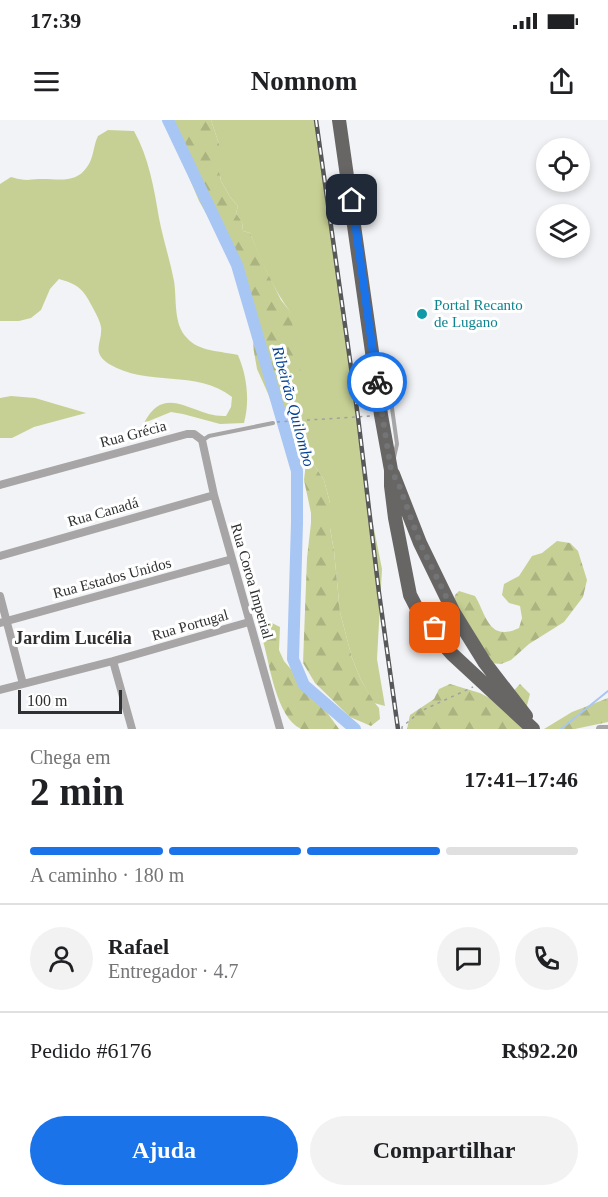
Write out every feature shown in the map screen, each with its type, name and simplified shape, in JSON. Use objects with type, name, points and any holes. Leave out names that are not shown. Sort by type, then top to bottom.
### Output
[{"type":"main road","points":[[339,120],[391,469],[391,486],[400,550],[410,595],[425,624],[482,682],[533,729]]},
{"type":"main road","points":[[391,469],[420,543],[454,613],[485,663],[522,709],[533,729]]},
{"type":"main road","points":[[425,624],[440,630],[445,629],[449,627],[454,613]]},
{"type":"street","name":"Rua Grécia","points":[[0,485],[187,434],[194,434],[202,440]]},
{"type":"street","name":"Rua Coroa Imperial","points":[[202,440],[214,495],[280,729]]},
{"type":"street","name":"Rua Canadá","points":[[0,556],[214,495]]},
{"type":"street","name":"Rua Estados Unidos","points":[[3,622],[232,559]]},
{"type":"street","points":[[0,596],[3,622],[23,684]]},
{"type":"street","name":"Rua Portugal","points":[[0,690],[249,622]]},
{"type":"street","points":[[113,661],[132,729]]},
{"type":"street","points":[[600,729],[608,729]]},
{"type":"lane","points":[[386,365],[397,444],[396,456],[391,469]]},
{"type":"lane","points":[[390,389],[398,373],[399,365]]},
{"type":"lane","name":"Rua Grécia","points":[[202,440],[209,436],[273,423]]},
{"type":"path","points":[[273,423],[381,414]]},
{"type":"path","points":[[402,729],[421,711],[482,682]]},
{"type":"green space","points":[[165,120],[211,120],[219,144],[221,181],[238,206],[236,213],[242,222],[243,231],[250,233],[281,300],[289,310],[299,352],[301,380],[296,394],[284,412],[274,407],[257,369],[253,346],[256,328],[250,305],[228,251],[199,201]]},
{"type":"green space","points":[[211,120],[317,120],[361,454],[363,454],[367,494],[382,569],[377,659],[385,706],[374,703],[361,680],[352,658],[340,612],[330,528],[330,503],[324,480],[303,448],[298,436],[291,402],[296,394],[289,310],[272,283],[250,233],[243,231],[242,222],[236,213],[238,206],[221,181],[219,144]]},
{"type":"green space","points":[[108,130],[134,131],[139,141],[150,173],[172,273],[179,326],[187,338],[198,346],[238,355],[247,389],[244,423],[220,424],[171,412],[144,423],[152,411],[161,404],[171,403],[226,416],[231,407],[232,397],[218,388],[203,383],[139,375],[123,371],[103,360],[99,351],[101,327],[98,318],[91,303],[77,286],[59,279],[50,289],[41,310],[31,318],[19,321],[0,321],[0,184],[11,177],[28,180],[65,179],[77,176],[89,163],[98,136]]},
{"type":"green space","points":[[11,396],[35,398],[86,413],[34,427],[12,438],[0,438],[0,398]]},
{"type":"green space","points":[[307,454],[324,480],[330,503],[330,528],[340,612],[352,658],[361,680],[379,708],[380,719],[371,726],[350,717],[315,683],[303,663],[307,558],[311,523],[304,480]]},
{"type":"green space","points":[[557,541],[570,543],[578,551],[587,580],[583,597],[564,622],[529,644],[511,660],[501,664],[490,663],[454,600],[455,595],[459,591],[475,596],[494,629],[509,632],[519,628],[522,618],[520,606],[509,603],[502,595],[504,584],[519,576],[532,556],[542,553]]},
{"type":"green space","points":[[270,622],[280,627],[279,650],[284,661],[339,729],[301,729],[292,723],[286,714],[275,690],[263,641],[264,630]]},
{"type":"green space","points":[[450,684],[480,693],[501,704],[520,684],[530,694],[524,717],[529,729],[407,729],[410,715],[434,699],[439,689]]},
{"type":"green space","points":[[608,698],[608,722],[575,729],[544,729],[572,712]]},
{"type":"waterway","name":"Ribeirão Quilombo","points":[[168,120],[237,265],[297,471],[293,659],[304,685],[355,729]]},
{"type":"waterway","points":[[561,729],[608,691]]},
{"type":"railway","points":[[316,120],[358,417],[398,729]]},
{"type":"way so far","points":[[377,382],[391,470],[399,485],[420,543],[454,613],[449,627],[440,630],[435,628]]},
{"type":"place","name":"Portal Recanto de Lugano","points":[[422,314]]},
{"type":"district","name":"Jardim Lucélia","points":[[73,638]]},
{"type":"route","points":[[352,200],[377,382]]}]
